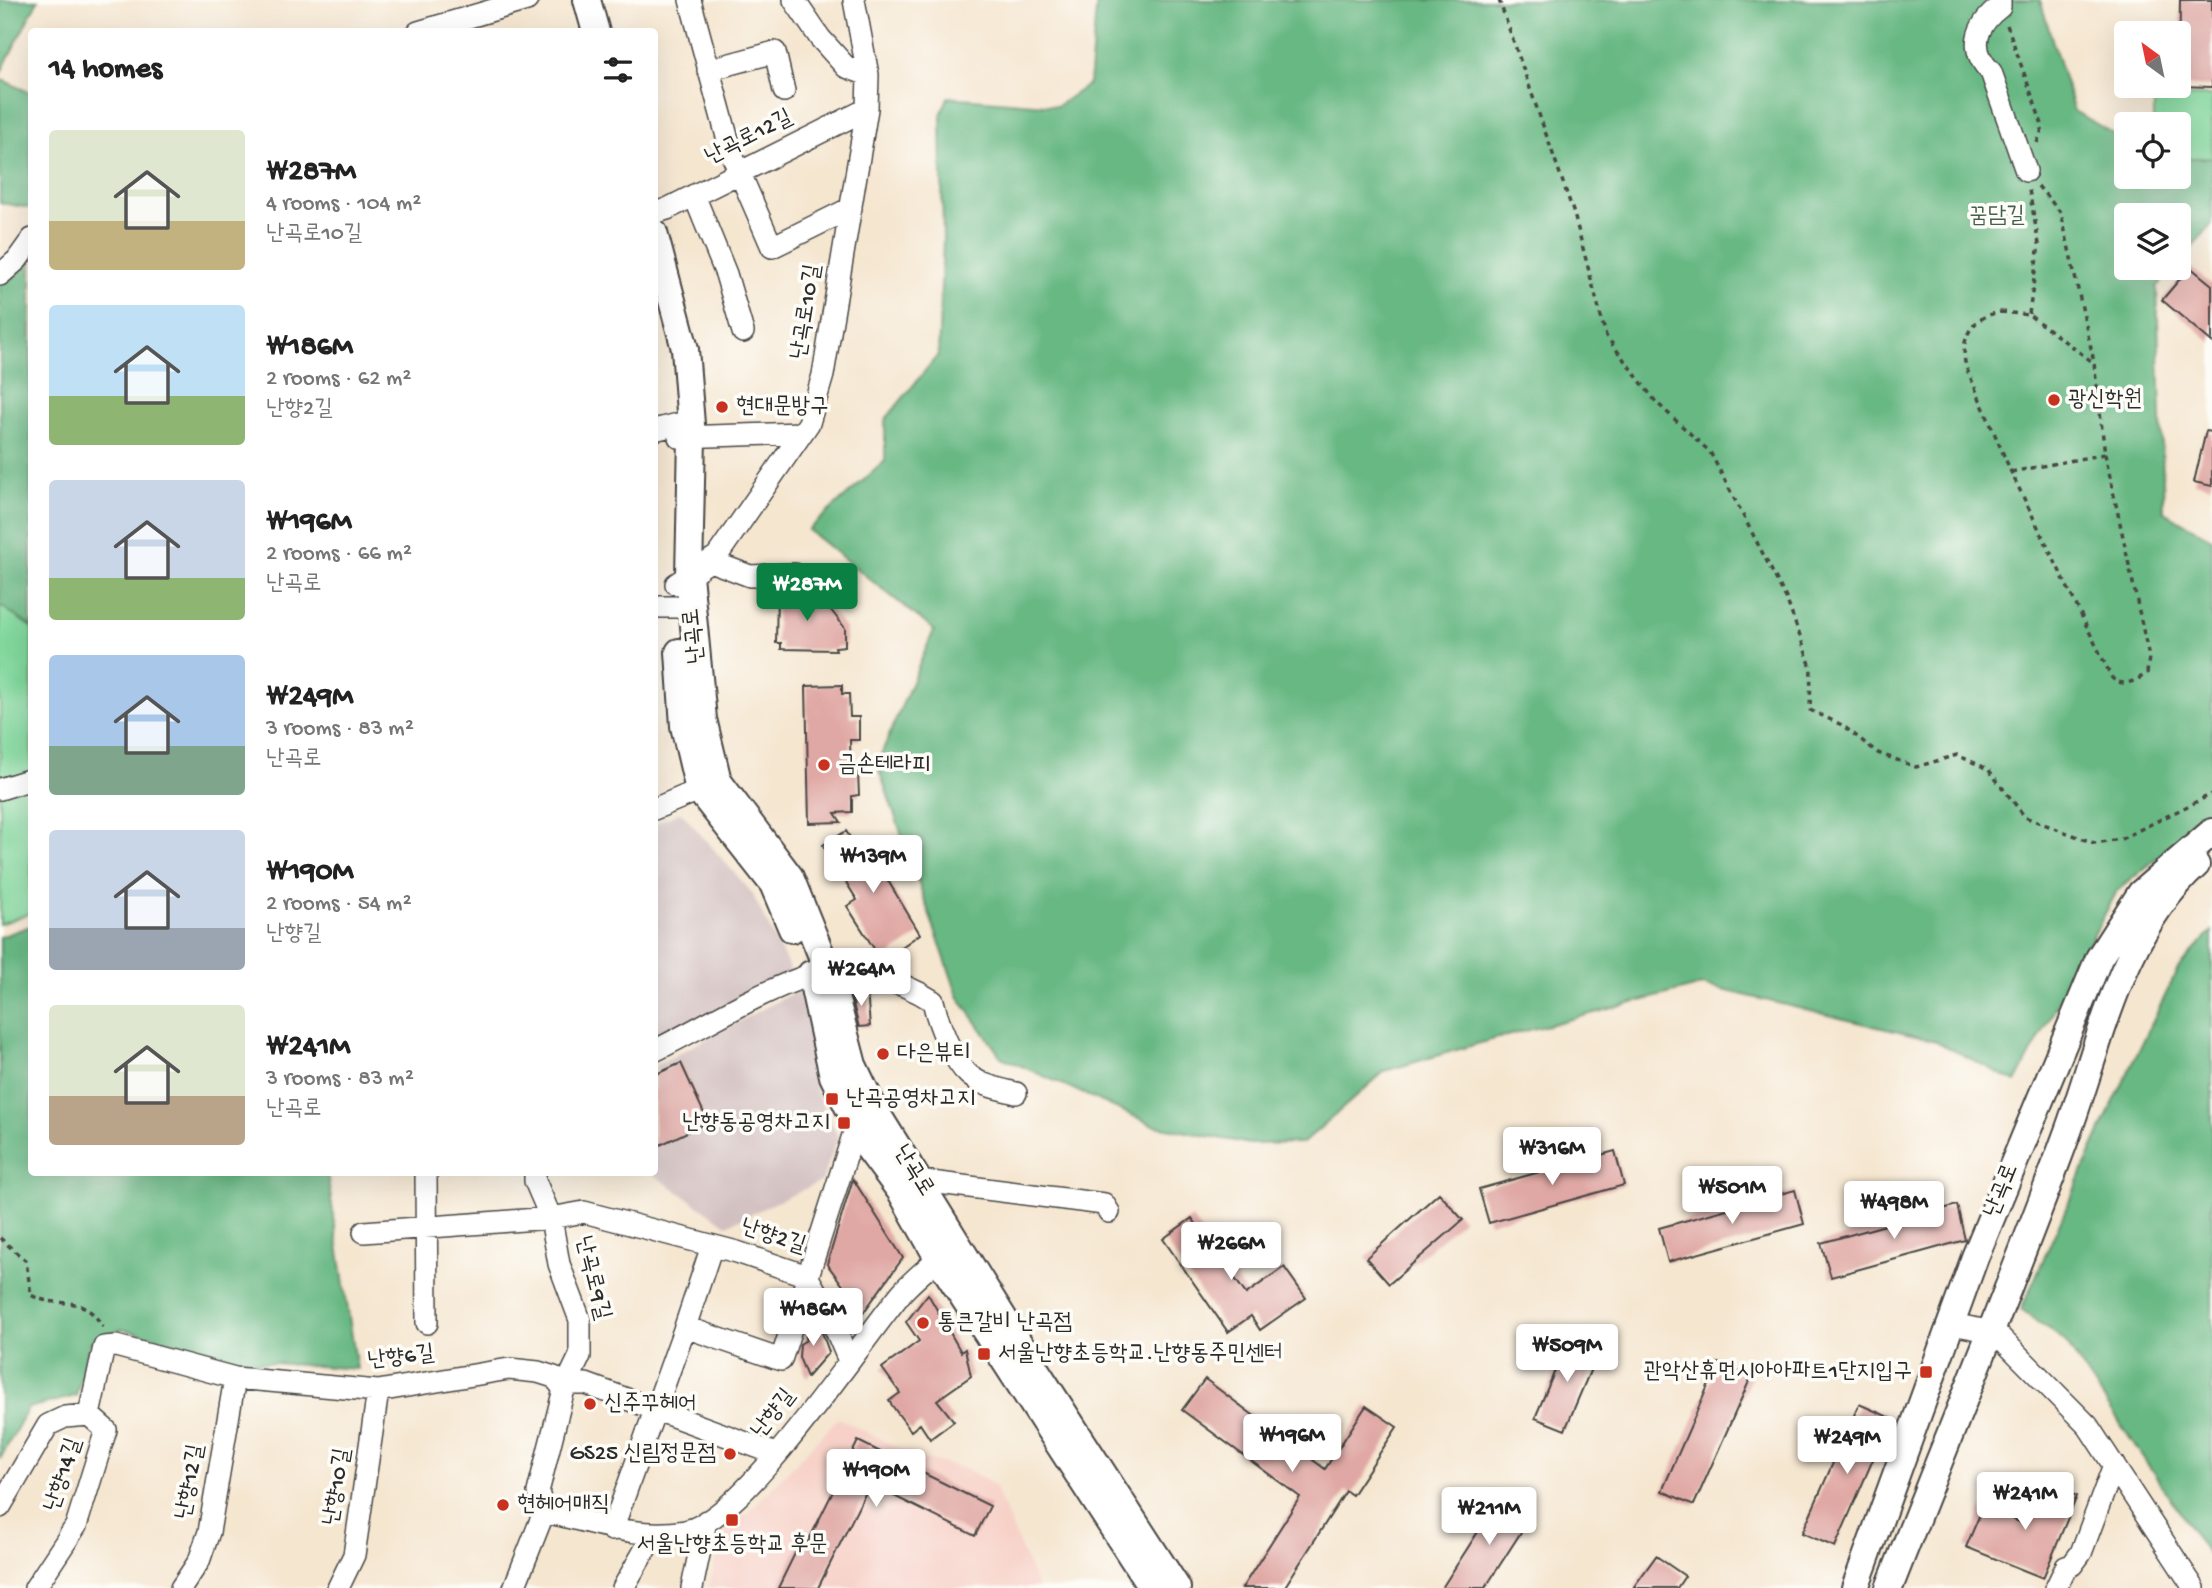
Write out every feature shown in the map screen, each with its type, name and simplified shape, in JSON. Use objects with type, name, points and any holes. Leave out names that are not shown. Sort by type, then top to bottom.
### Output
[{"type":"main road","points":[[576,0],[583,28]]},
{"type":"main road","points":[[587,0],[595,28]]},
{"type":"main road","name":"난곡로","points":[[658,248],[685,349],[676,432]]},
{"type":"main road","name":"난곡로","points":[[658,304],[672,356],[684,726],[699,790],[773,884],[820,974],[833,1076],[869,1149],[911,1188],[1025,1353],[1177,1588]]},
{"type":"main road","name":"난곡로","points":[[681,587],[703,719],[718,781],[790,877],[820,974],[853,1065],[911,1188],[939,1258],[1152,1588]]},
{"type":"main road","name":"난곡로","points":[[1855,1588],[1985,1232],[2099,958],[2141,893],[2212,832]]},
{"type":"main road","name":"난곡로","points":[[1889,1588],[2067,1134],[2113,998],[2129,960],[2161,904],[2190,870],[2212,852]]},
{"type":"street","points":[[432,28],[527,0]]},
{"type":"street","points":[[690,0],[738,172],[772,247],[851,208]]},
{"type":"street","points":[[794,0],[820,38],[846,67],[868,75]]},
{"type":"street","name":"난곡로10길","points":[[681,587],[716,556],[810,423],[823,375],[867,108],[868,75],[854,0]]},
{"type":"street","points":[[2000,0],[2000,7],[1979,29],[1977,46],[1982,61],[1992,72],[2026,171]]},
{"type":"street","points":[[708,70],[775,52],[784,91]]},
{"type":"street","name":"난곡로12길","points":[[658,210],[867,108]]},
{"type":"street","points":[[694,195],[726,274],[743,332]]},
{"type":"street","points":[[0,275],[17,260],[28,245]]},
{"type":"street","points":[[676,432],[802,433]]},
{"type":"street","points":[[681,587],[750,576],[795,574]]},
{"type":"street","points":[[0,789],[28,780]]},
{"type":"street","points":[[658,807],[699,790]]},
{"type":"street","points":[[658,1049],[820,974],[876,976],[933,1001],[939,1027],[968,1074],[985,1085],[1016,1093]]},
{"type":"street","points":[[612,1530],[658,1409],[685,1327],[781,1360],[856,1123]]},
{"type":"street","points":[[426,1176],[427,1323]]},
{"type":"street","name":"난곡로9길","points":[[535,1176],[551,1218],[559,1264],[580,1320],[580,1356],[565,1387]]},
{"type":"street","points":[[911,1188],[931,1182],[1104,1204],[1109,1212]]},
{"type":"street","name":"난향2길","points":[[551,1218],[584,1212],[712,1246],[807,1276],[829,1314],[849,1361]]},
{"type":"street","name":"난곡로9길","points":[[365,1232],[551,1218]]},
{"type":"street","name":"난향2길","points":[[685,1327],[712,1246]]},
{"type":"street","name":"난향길","points":[[544,1512],[612,1530],[654,1534],[688,1531],[706,1521],[748,1490],[905,1289],[939,1258]]},
{"type":"street","points":[[1951,1324],[1989,1331],[2000,1337],[2088,1426],[2194,1588]]},
{"type":"street","name":"난향6길","points":[[116,1346],[235,1378],[378,1391],[509,1369],[538,1372],[554,1377],[565,1387]]},
{"type":"street","name":"난향14길","points":[[35,1588],[76,1526],[106,1430],[89,1415],[104,1347],[116,1346]]},
{"type":"street","name":"난향12길","points":[[181,1588],[199,1561],[209,1532],[235,1378]]},
{"type":"street","points":[[514,1588],[544,1512],[538,1492],[565,1387],[586,1384],[776,1454]]},
{"type":"street","name":"난향10길","points":[[338,1588],[354,1555],[378,1391]]},
{"type":"street","points":[[0,1507],[48,1425],[65,1417],[89,1415]]},
{"type":"street","points":[[2056,1588],[2066,1567],[2072,1565],[2081,1553],[2115,1465]]},
{"type":"street","points":[[692,1588],[706,1521]]},
{"type":"street","points":[[623,1588],[654,1534]]},
{"type":"path","points":[[1499,0],[1574,214],[1606,335],[1656,402],[1710,452],[1786,598],[1811,667],[1810,710],[1842,725],[1878,753],[1916,767],[1957,755],[1988,769],[2025,817],[2094,843],[2122,839],[2212,794]]},
{"type":"path","points":[[2026,171],[2061,213],[2094,363],[2105,454],[2150,663],[2143,676],[2123,684],[2112,678],[2011,472],[1966,367],[1964,349],[1969,330],[1982,317],[2001,312],[2029,314],[2094,363]]},
{"type":"path","points":[[2029,314],[2039,244]]},
{"type":"path","points":[[2011,472],[2105,454]]},
{"type":"path","points":[[0,1238],[26,1261],[30,1295],[43,1302],[72,1301],[83,1304],[95,1314],[116,1346]]},
{"type":"shaded area","points":[[681,812],[752,893],[791,972],[658,1038],[658,823]]},
{"type":"shaded area","name":"난곡공영차고지","points":[[804,987],[816,1091],[838,1137],[822,1181],[727,1225],[655,1176],[658,1176],[658,1064]]},
{"type":"shaded area","points":[[838,1418],[915,1456],[966,1469],[994,1485],[1038,1588],[709,1588],[722,1534],[749,1512]]},
{"type":"green space","points":[[0,0],[38,0],[0,74]]},
{"type":"green space","name":"꿈담길","points":[[1097,0],[2040,0],[2074,111],[2114,134],[2114,189],[2191,189],[2191,158],[2212,158],[2212,224],[2191,249],[2191,203],[2114,203],[2114,280],[2163,280],[2157,287],[2164,512],[2212,539],[2212,813],[2117,891],[2016,1082],[1936,1041],[1702,985],[1487,1041],[1385,1071],[1303,1143],[1250,1144],[1156,1126],[1001,1057],[958,996],[877,764],[934,630],[808,530],[885,461],[885,420],[938,355],[943,240],[941,115],[948,97],[1057,106],[1089,84]]},
{"type":"green space","points":[[0,79],[28,92],[28,208],[0,203]]},
{"type":"green space","points":[[2212,96],[2212,158],[2191,158],[2191,112],[2154,112],[2154,98]]},
{"type":"green space","points":[[28,263],[28,625],[0,605],[0,285],[13,278]]},
{"type":"green space","points":[[0,603],[28,623],[28,914],[0,924]]},
{"type":"green space","points":[[28,927],[28,1176],[327,1176],[357,1369],[245,1361],[122,1329],[90,1343],[76,1396],[28,1408],[0,1459],[0,937]]},
{"type":"green space","points":[[2212,931],[2212,1560],[2064,1340],[2021,1310],[2108,1114],[2179,967]]},
{"type":"building","points":[[2180,0],[2212,0],[2212,87],[2191,86],[2191,21],[2180,21]]},
{"type":"building","points":[[2191,268],[2212,285],[2212,342],[2162,300],[2179,280],[2191,280]]},
{"type":"building","points":[[2206,431],[2212,432],[2212,486],[2194,482]]},
{"type":"building","points":[[797,588],[813,589],[813,599],[822,599],[845,628],[845,646],[835,647],[836,650],[781,649],[781,643],[776,643],[777,594],[797,594]]},
{"type":"building","points":[[842,685],[842,694],[849,694],[850,717],[859,717],[859,740],[850,740],[851,773],[858,773],[859,795],[852,796],[852,812],[835,813],[841,822],[809,823],[806,686]]},
{"type":"building","points":[[846,831],[860,853],[877,842],[891,864],[884,867],[890,877],[887,879],[920,934],[882,961],[847,906],[857,900],[823,845]]},
{"type":"building","points":[[867,991],[870,1026],[859,1027],[850,992]]},
{"type":"building","points":[[681,1063],[708,1122],[658,1146],[658,1073]]},
{"type":"building","points":[[1615,1151],[1624,1185],[1489,1223],[1479,1189]]},
{"type":"building","points":[[853,1179],[903,1258],[863,1313],[846,1301],[844,1287],[827,1264]]},
{"type":"building","points":[[1795,1190],[1804,1224],[1668,1262],[1659,1228]]},
{"type":"building","points":[[1439,1193],[1463,1220],[1389,1284],[1366,1258]]},
{"type":"building","points":[[1957,1205],[1965,1240],[1831,1277],[1821,1243]]},
{"type":"building","points":[[1192,1218],[1246,1294],[1284,1267],[1306,1298],[1260,1330],[1251,1316],[1228,1332],[1163,1239]]},
{"type":"building","points":[[928,1294],[961,1352],[965,1349],[971,1376],[937,1400],[954,1421],[930,1439],[920,1424],[911,1431],[889,1401],[900,1393],[882,1368],[919,1341],[906,1322]]},
{"type":"building","points":[[808,1320],[818,1321],[829,1352],[807,1377],[799,1357],[800,1344],[806,1340]]},
{"type":"building","points":[[1569,1337],[1599,1350],[1565,1430],[1535,1418]]},
{"type":"building","points":[[1718,1363],[1751,1377],[1694,1505],[1662,1491]]},
{"type":"building","points":[[1205,1379],[1325,1469],[1366,1406],[1397,1427],[1352,1495],[1346,1491],[1284,1588],[1242,1588],[1300,1497],[1182,1410]]},
{"type":"building","points":[[1859,1404],[1891,1418],[1835,1547],[1802,1533]]},
{"type":"building","points":[[858,1441],[990,1506],[975,1536],[870,1484],[818,1588],[778,1588],[800,1543],[806,1546]]},
{"type":"building","points":[[2042,1482],[2077,1496],[2043,1578],[1966,1547],[1983,1507],[2024,1524]]},
{"type":"building","points":[[1501,1496],[1532,1515],[1485,1588],[1442,1588]]},
{"type":"building","points":[[1656,1556],[1685,1576],[1677,1588],[1633,1588]]},
{"type":"place","name":"광신학원","points":[[2054,400]]},
{"type":"place","name":"현대문방구","points":[[722,407]]},
{"type":"place","name":"금손테라피","points":[[824,765]]},
{"type":"place","name":"다은뷰티","points":[[883,1054]]},
{"type":"place","name":"난곡공영차고지","points":[[832,1099]]},
{"type":"place","name":"난향동공영차고지","points":[[844,1123]]},
{"type":"place","name":"통큰갈비 난곡점","points":[[923,1323]]},
{"type":"place","name":"서울난향초등학교.난향동주민센터","points":[[984,1354]]},
{"type":"place","name":"관악산휴먼시아아파트1단지입구","points":[[1926,1372]]},
{"type":"place","name":"신주꾸헤어","points":[[590,1404]]},
{"type":"place","name":"GS25 신림정문점","points":[[730,1454]]},
{"type":"place","name":"현헤어매직","points":[[503,1505]]},
{"type":"place","name":"서울난향초등학교 후문","points":[[732,1520]]}]
